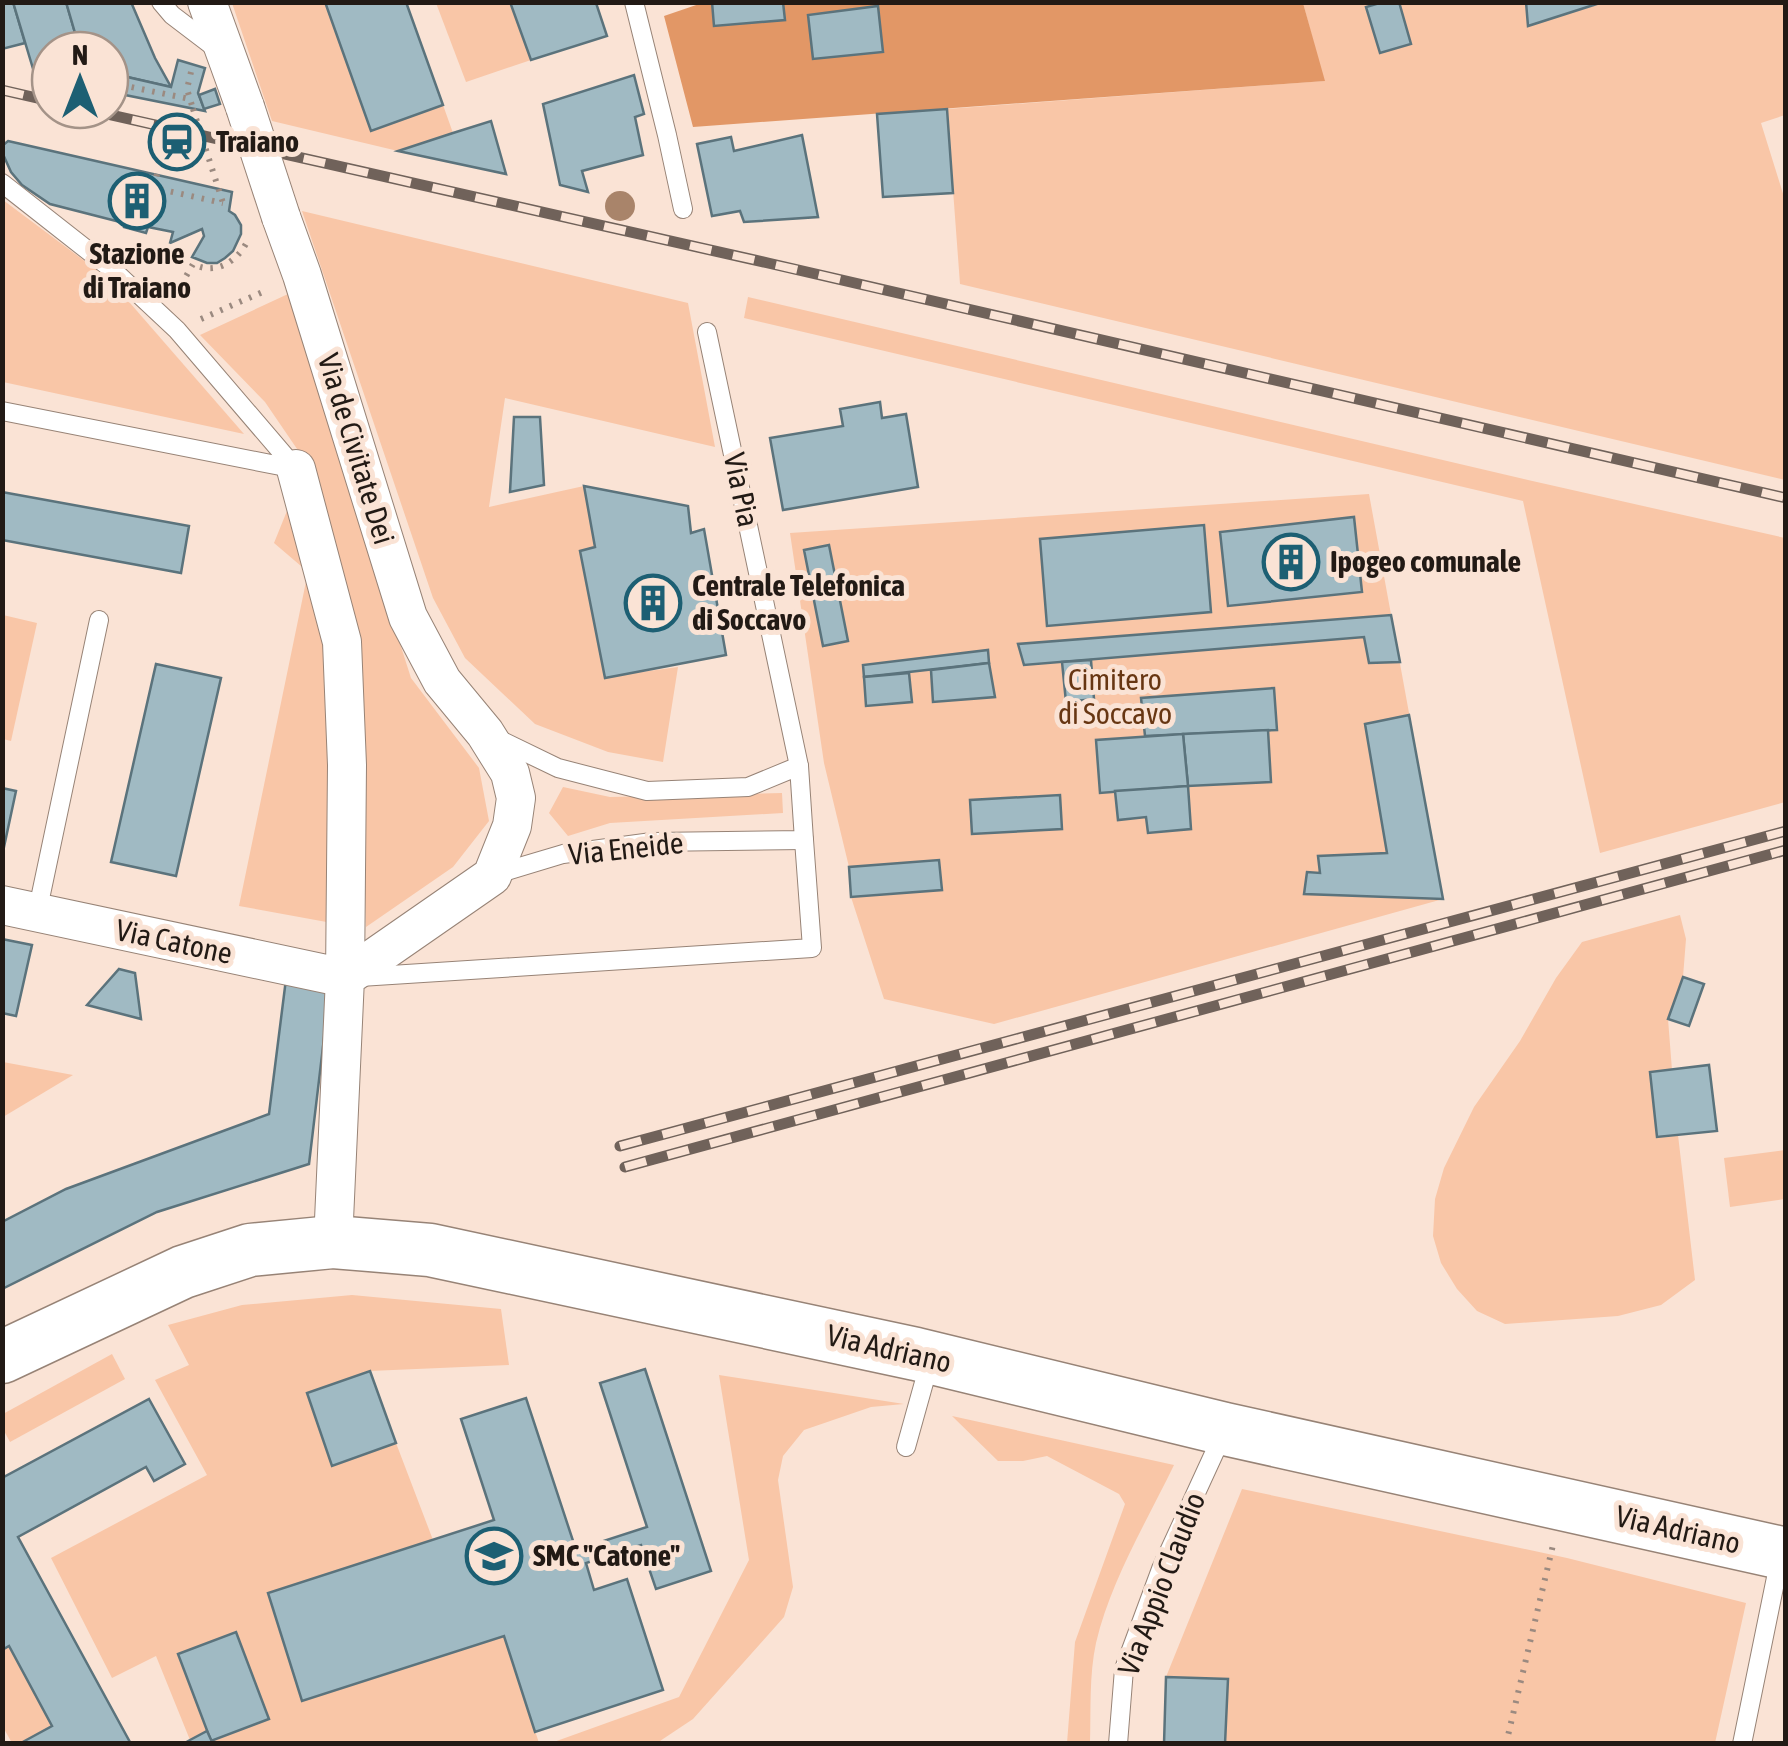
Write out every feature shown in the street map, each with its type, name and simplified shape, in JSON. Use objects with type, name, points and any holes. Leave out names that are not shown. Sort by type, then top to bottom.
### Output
[{"type":"street","name":"Via de Civitate Dei","points":[[207,2],[245,107],[266,223],[302,275],[408,617],[442,682],[485,733],[510,774],[516,798],[512,826],[492,876]]},
{"type":"street","points":[[296,469],[342,642],[345,978],[332,1242]]},
{"type":"street","name":"Via Eneide","points":[[345,978],[492,876]]},
{"type":"street","name":"Via Catone","points":[[20,909],[345,978]]},
{"type":"street","name":"Via Adriano","points":[[2,1357],[183,1272],[250,1250],[332,1242],[430,1250],[931,1358],[1225,1429],[1783,1553]]},
{"type":"lane","points":[[161,2],[172,16],[226,57]]},
{"type":"lane","points":[[634,2],[683,209]]},
{"type":"lane","points":[[2,183],[114,271],[163,316],[296,469]]},
{"type":"lane","name":"Via Pia","points":[[708,332],[798,766]]},
{"type":"lane","points":[[2,412],[296,469]]},
{"type":"lane","points":[[20,909],[99,620]]},
{"type":"lane","name":"Via Eneide","points":[[485,733],[558,768],[647,791],[748,788],[798,766]]},
{"type":"lane","points":[[345,978],[812,948],[798,766]]},
{"type":"lane","name":"Via Eneide","points":[[492,876],[563,854],[652,842],[804,840]]},
{"type":"lane","points":[[906,1447],[931,1358]]},
{"type":"lane","name":"Via Appio Claudio","points":[[1118,1744],[1124,1670],[1161,1569],[1225,1429]]},
{"type":"lane","points":[[1742,1744],[1783,1553]]},
{"type":"path","points":[[130,87],[190,99],[224,203],[154,188],[156,174]]},
{"type":"path","points":[[163,316],[193,264],[209,269],[228,264],[266,223]]},
{"type":"path","points":[[201,319],[269,289]]},
{"type":"path","points":[[1506,1744],[1562,1504]]},
{"type":"green space","points":[[232,3],[325,3],[371,131],[443,105],[453,133],[398,151],[272,121]]},
{"type":"green space","points":[[436,3],[510,3],[531,60],[466,82]]},
{"type":"green space","points":[[1303,3],[1526,3],[1529,26],[1603,3],[1785,3],[1785,115],[1761,123],[1785,200],[1785,480],[960,284],[947,109],[1324,81]]},
{"type":"green space","points":[[3,200],[110,280],[244,434],[3,382]]},
{"type":"green space","points":[[302,211],[688,303],[715,447],[505,398],[489,507],[584,486],[595,547],[580,551],[605,677],[678,667],[663,762],[608,752],[535,724],[465,658],[433,598]]},
{"type":"green space","points":[[288,294],[411,678],[479,768],[489,821],[453,867],[366,927],[358,643],[308,465],[265,402],[200,335]]},
{"type":"green space","points":[[748,297],[1785,538],[1785,802],[1600,853],[1523,501],[744,318]]},
{"type":"green space","name":"Cimitero di Soccavo","points":[[1369,494],[1443,899],[994,1024],[884,999],[851,897],[849,867],[824,763],[790,533]]},
{"type":"green space","points":[[291,501],[319,593],[332,759],[332,923],[239,906],[308,572],[274,543]]},
{"type":"green space","points":[[3,615],[37,623],[11,741],[3,739]]},
{"type":"green space","points":[[563,787],[610,797],[782,793],[783,813],[610,823],[568,836],[549,813]]},
{"type":"green space","points":[[1680,915],[1686,939],[1683,977],[1668,1019],[1672,1070],[1657,1137],[1678,1135],[1695,1280],[1661,1305],[1618,1316],[1505,1324],[1477,1311],[1441,1263],[1433,1236],[1435,1199],[1444,1168],[1474,1107],[1582,942]]},
{"type":"green space","points":[[3,1062],[73,1075],[3,1117]]},
{"type":"green space","points":[[1785,1150],[1785,1199],[1730,1207],[1724,1158]]},
{"type":"green space","points":[[352,1295],[501,1309],[509,1365],[370,1371],[307,1393],[332,1465],[396,1443],[433,1540],[268,1593],[303,1700],[504,1636],[539,1743],[213,1743],[268,1718],[178,1654],[207,1731],[190,1740],[156,1656],[112,1678],[51,1558],[207,1475],[155,1380],[189,1365],[168,1325],[242,1305]]},
{"type":"green space","points":[[112,1354],[125,1379],[10,1442],[3,1429],[3,1414]]},
{"type":"green space","points":[[719,1375],[904,1404],[871,1407],[804,1430],[783,1456],[778,1480],[793,1587],[784,1617],[693,1719],[657,1743],[551,1743],[679,1697],[749,1560]]},
{"type":"green space","points":[[952,1416],[1174,1465],[1102,1620],[1092,1668],[1090,1743],[1067,1743],[1075,1642],[1125,1504],[1119,1494],[1047,1456],[998,1461]]},
{"type":"green space","points":[[1242,1489],[1567,1558],[1746,1603],[1715,1743],[1225,1743],[1228,1679],[1166,1677]]},
{"type":"green space","points":[[9,1646],[52,1726],[19,1743],[12,1743],[3,1727],[2,1650]]},
{"type":"shaded area","points":[[783,2],[1303,3],[1325,81],[693,127],[664,16],[712,3],[714,26],[784,19]]},
{"type":"building","points":[[2,2],[13,2],[25,43],[2,49]]},
{"type":"building","points":[[13,2],[66,2],[74,30],[30,30],[30,59]]},
{"type":"building","points":[[66,2],[131,2],[171,87],[130,78],[130,30],[74,30]]},
{"type":"building","points":[[325,2],[406,2],[443,105],[371,131]]},
{"type":"building","points":[[510,2],[598,2],[607,36],[531,60]]},
{"type":"building","points":[[712,2],[783,2],[785,20],[714,26]]},
{"type":"building","points":[[1399,2],[1411,44],[1380,53],[1366,7]]},
{"type":"building","points":[[1526,2],[1603,2],[1528,26]]},
{"type":"building","points":[[878,6],[883,52],[813,59],[808,15]]},
{"type":"building","points":[[178,60],[205,68],[198,93],[205,111],[130,96],[130,78],[171,87]]},
{"type":"building","points":[[634,75],[644,114],[635,117],[643,155],[582,171],[588,192],[560,185],[543,104]]},
{"type":"building","points":[[215,89],[220,104],[204,109],[199,95]]},
{"type":"building","points":[[947,109],[953,193],[883,197],[877,114]]},
{"type":"building","points":[[491,121],[506,174],[398,151],[453,133]]},
{"type":"building","points":[[802,135],[818,217],[744,222],[740,211],[712,216],[697,144],[731,137],[734,151]]},
{"type":"building","name":"Stazione di Traiano","points":[[8,141],[232,192],[229,211],[241,225],[241,234],[225,258],[207,263],[192,257],[204,236],[202,229],[170,243],[173,232],[148,227],[146,233],[124,227],[124,223],[50,204],[22,185],[11,172],[2,152]]},
{"type":"building","points":[[880,402],[882,418],[906,414],[918,487],[783,510],[770,438],[843,426],[840,409]]},
{"type":"building","points":[[514,417],[540,417],[544,485],[510,492]]},
{"type":"building","name":"Centrale Telefonica di Soccavo","points":[[584,486],[688,506],[691,533],[704,529],[726,655],[605,678],[580,551],[595,547]]},
{"type":"building","points":[[2,492],[189,526],[181,573],[2,540]]},
{"type":"building","name":"Ipogeo comunale","points":[[1354,517],[1362,592],[1228,606],[1220,532]]},
{"type":"building","points":[[1204,525],[1211,612],[1047,626],[1040,539]]},
{"type":"building","points":[[829,545],[848,641],[823,646],[804,550]]},
{"type":"building","points":[[1391,615],[1400,662],[1369,663],[1364,637],[1024,665],[1018,644]]},
{"type":"building","points":[[988,650],[989,663],[864,677],[863,665]]},
{"type":"building","points":[[1091,660],[1094,699],[1066,702],[1062,662]]},
{"type":"building","points":[[989,663],[995,697],[933,702],[931,670]]},
{"type":"building","points":[[156,664],[221,678],[176,876],[111,862]]},
{"type":"building","points":[[909,673],[912,702],[866,706],[864,677]]},
{"type":"building","points":[[1274,688],[1277,730],[1145,736],[1141,698]]},
{"type":"building","points":[[1409,715],[1443,899],[1304,894],[1307,872],[1320,873],[1318,856],[1387,853],[1365,724]]},
{"type":"building","points":[[1268,730],[1271,782],[1188,786],[1183,734]]},
{"type":"building","points":[[1183,734],[1188,786],[1100,793],[1096,740]]},
{"type":"building","points":[[1188,786],[1191,829],[1148,833],[1146,817],[1118,820],[1115,791]]},
{"type":"building","points":[[2,788],[16,791],[4,847],[2,847]]},
{"type":"building","points":[[1060,795],[1062,829],[972,834],[970,800]]},
{"type":"building","points":[[939,860],[942,890],[851,897],[849,867]]},
{"type":"building","points":[[2,939],[32,945],[16,1016],[2,1013]]},
{"type":"building","points":[[119,969],[135,973],[141,1019],[87,1005]]},
{"type":"building","points":[[1683,977],[1704,984],[1689,1026],[1668,1019]]},
{"type":"building","points":[[286,979],[330,988],[309,1164],[157,1212],[2,1289],[2,1222],[66,1189],[269,1114]]},
{"type":"building","points":[[1709,1065],[1717,1131],[1657,1137],[1650,1072]]},
{"type":"building","name":"SMC \"Catone\"","points":[[645,1369],[711,1571],[656,1589],[641,1545],[586,1563],[594,1590],[627,1579],[663,1690],[535,1732],[504,1636],[302,1701],[268,1593],[494,1520],[461,1419],[526,1398],[576,1550],[647,1527],[600,1383]]},
{"type":"building","points":[[370,1371],[396,1443],[332,1466],[307,1393]]},
{"type":"building","points":[[149,1399],[185,1464],[154,1481],[146,1467],[18,1537],[131,1744],[19,1744],[52,1726],[9,1646],[2,1650],[2,1478]]},
{"type":"building","points":[[236,1632],[269,1719],[211,1741],[178,1654]]},
{"type":"building","points":[[1166,1677],[1228,1679],[1225,1744],[1164,1744]]},
{"type":"building","points":[[207,1731],[213,1744],[183,1744],[190,1740]]},
{"type":"railway","points":[[2,90],[30,96]]},
{"type":"railway","points":[[130,119],[1786,498]]},
{"type":"railway","points":[[620,1146],[1786,831]]},
{"type":"railway","points":[[625,1167],[1786,850]]},
{"type":"place","name":"Traiano","points":[[177,142]]},
{"type":"place","name":"Stazione di Traiano","points":[[137,201]]},
{"type":"place","name":"Ipogeo comunale","points":[[1291,562]]},
{"type":"place","name":"Centrale Telefonica di Soccavo","points":[[653,603]]},
{"type":"place","name":"SMC \"Catone\"","points":[[494,1556]]}]
